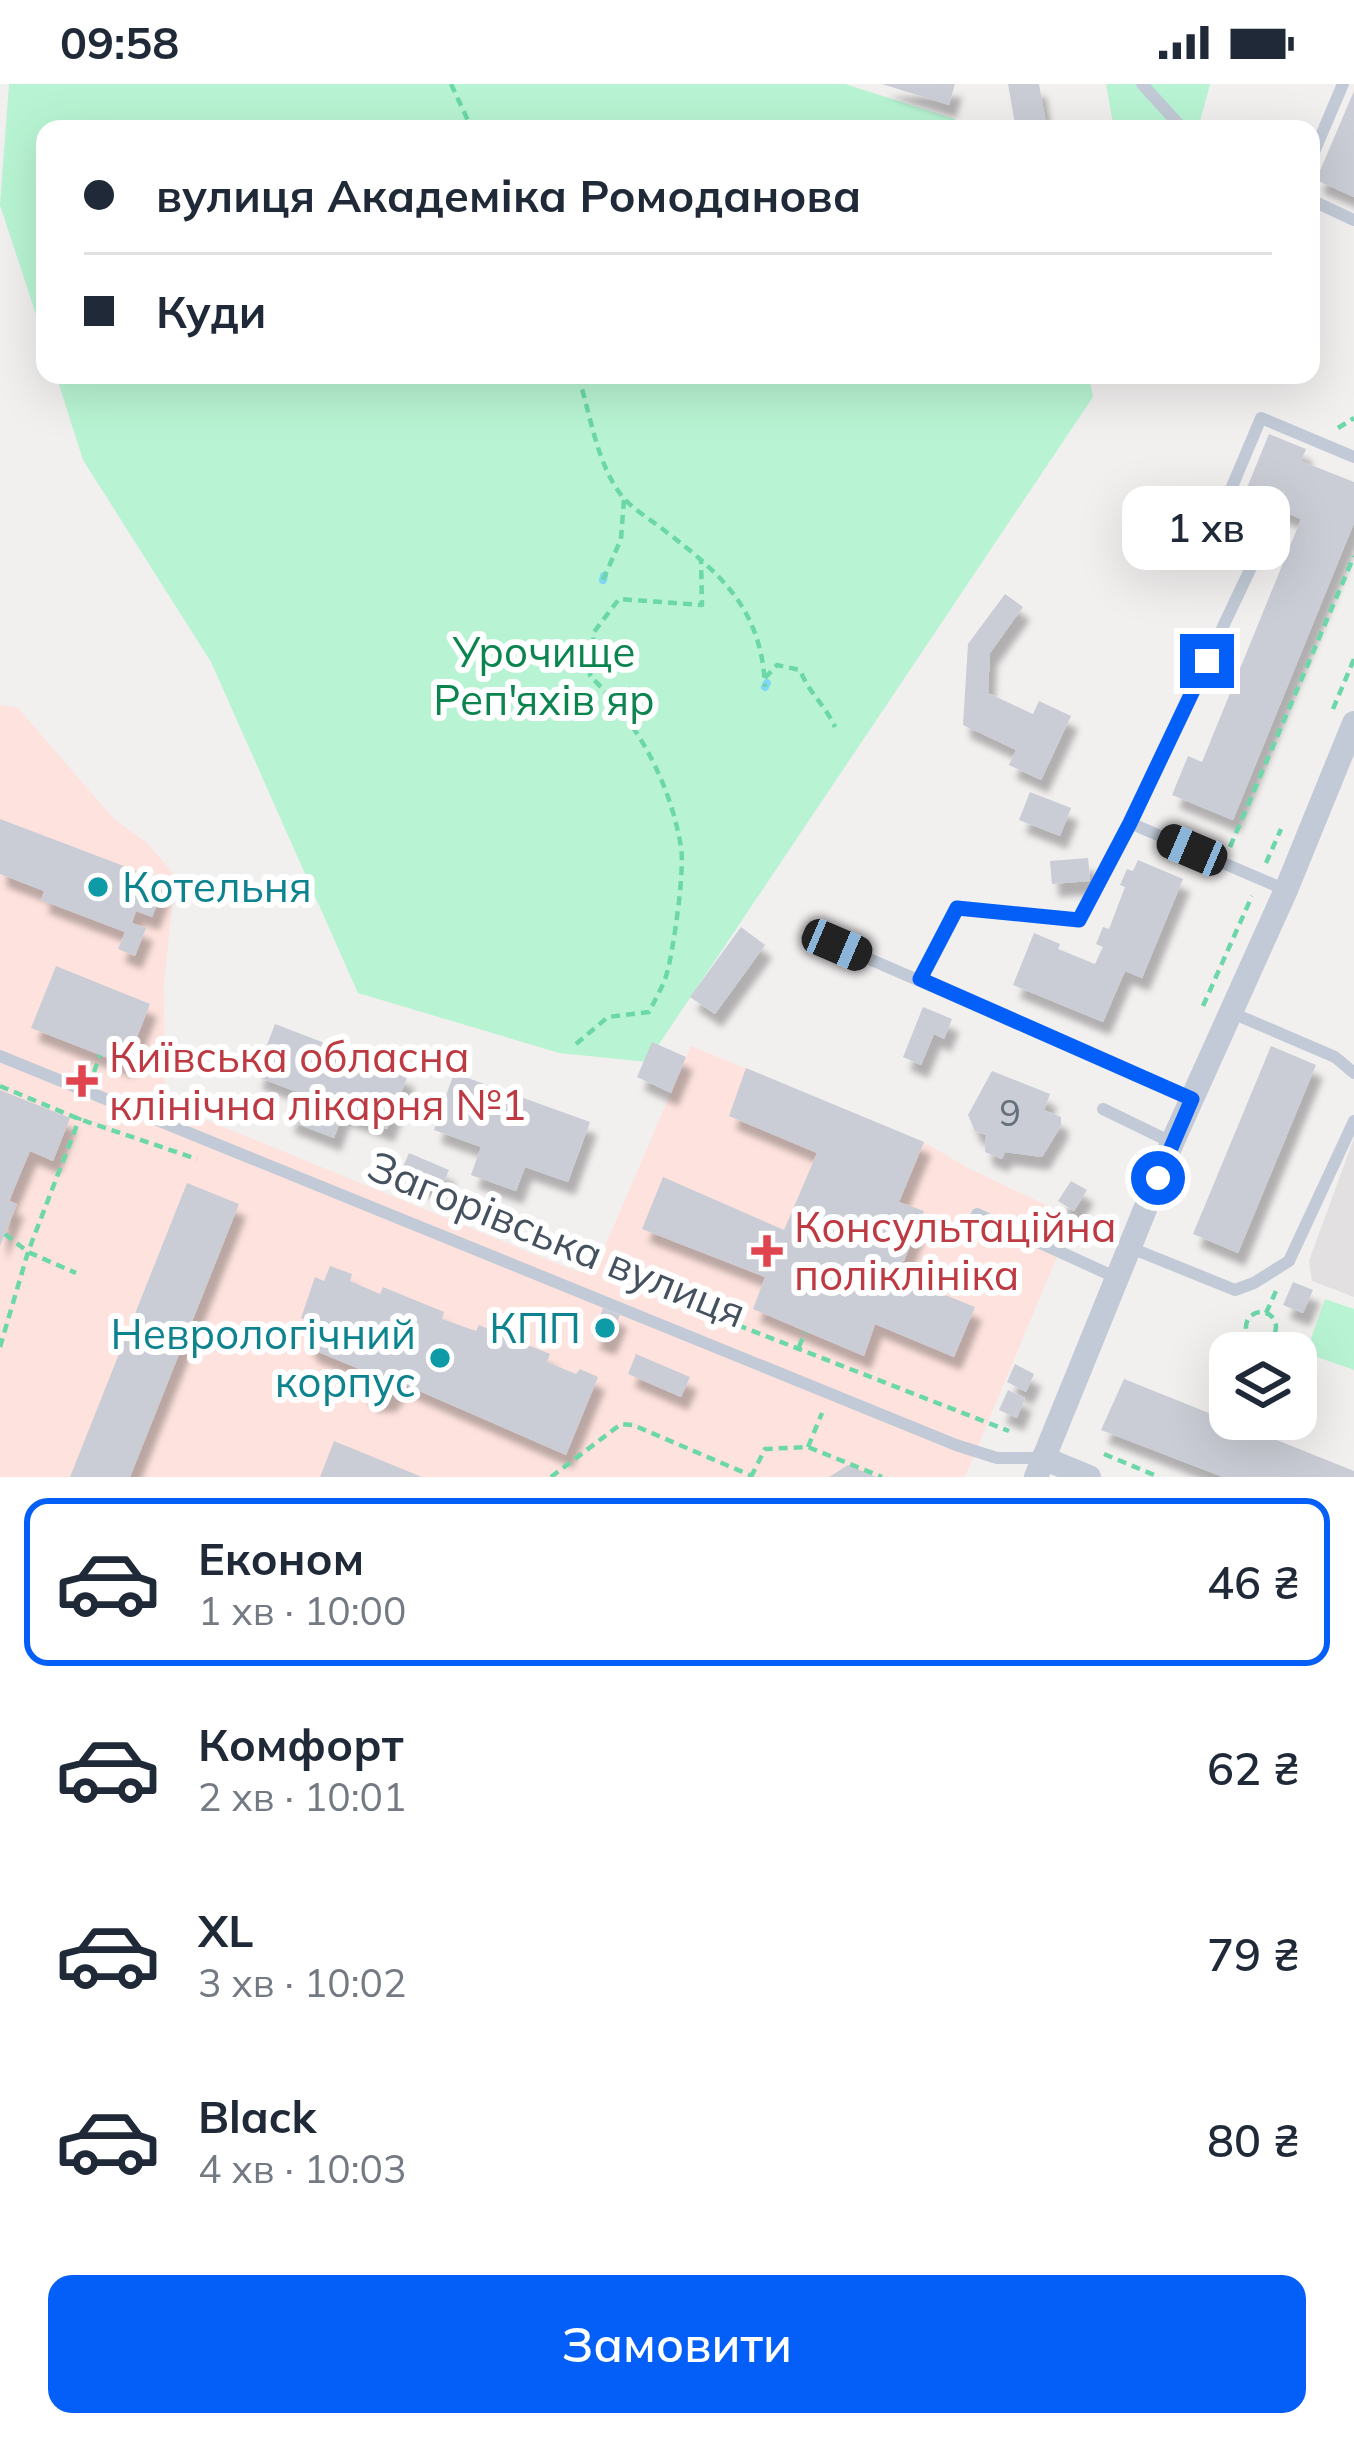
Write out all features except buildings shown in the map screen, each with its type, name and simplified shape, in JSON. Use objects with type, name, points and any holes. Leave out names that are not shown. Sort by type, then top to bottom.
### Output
[{"type":"street","points":[[1040,1468],[1172,1143],[1286,890],[1354,723]]},
{"type":"street","name":"Загорівська вулиця","points":[[1040,1468],[1089,1477]]},
{"type":"lane","points":[[1142,84],[1175,120]]},
{"type":"lane","points":[[1320,138],[1343,84]]},
{"type":"lane","points":[[1320,204],[1354,220]]},
{"type":"lane","points":[[920,979],[957,908],[1079,920],[1264,540],[1218,520],[1261,418],[1354,457]]},
{"type":"lane","points":[[1130,823],[1286,890]]},
{"type":"lane","points":[[837,945],[1192,1099]]},
{"type":"lane","points":[[1229,1012],[1335,1057],[1354,1073]]},
{"type":"lane","name":"Загорівська вулиця","points":[[0,1056],[956,1445],[1040,1468]]},
{"type":"lane","points":[[1102,1109],[1172,1143]]},
{"type":"lane","points":[[1131,1248],[1235,1290],[1254,1283],[1289,1261],[1354,1120]]},
{"type":"lane","points":[[977,1214],[1118,1278]]},
{"type":"path","points":[[451,84],[468,120]]},
{"type":"path","points":[[581,384],[610,477],[624,499],[718,575],[750,614],[760,640],[765,687]]},
{"type":"path","points":[[603,580],[621,539],[624,499]]},
{"type":"path","points":[[1223,863],[1354,556]]},
{"type":"path","points":[[576,1044],[608,1017],[649,1012],[668,972],[682,850],[642,739],[619,704],[590,676],[594,632],[619,599],[702,605],[701,560]]},
{"type":"path","points":[[765,678],[777,665],[800,670],[808,692],[826,706],[835,727]]},
{"type":"path","points":[[1195,1025],[1260,878]]},
{"type":"path","points":[[0,1347],[28,1252],[100,1055]]},
{"type":"path","points":[[5,1234],[28,1252],[76,1273]]},
{"type":"path","points":[[612,1276],[1009,1431]]},
{"type":"path","points":[[1266,1313],[1276,1325],[1274,1335],[1265,1342],[1255,1341],[1246,1331],[1248,1319],[1266,1313]]},
{"type":"path","points":[[799,1347],[805,1332]]},
{"type":"path","points":[[808,1448],[822,1413]]},
{"type":"path","points":[[551,1477],[621,1424],[752,1476],[765,1449],[808,1448],[882,1477]]},
{"type":"shaded area","name":"Київська обласна клінічна лікарня №1","points":[[0,705],[18,708],[113,818],[146,842],[175,875],[164,985],[165,1103],[575,1271],[597,1265],[691,1046],[924,1142],[1073,1218],[965,1477],[0,1477]]},
{"type":"shaded area","points":[[1354,1138],[1354,1297],[1312,1281],[1309,1261]]},
{"type":"green space","points":[[9,84],[845,84],[955,120],[36,120],[36,315],[0,205]]},
{"type":"green space","points":[[1106,84],[1210,84],[1200,120],[1112,120]]},
{"type":"green space","name":"Урочище Реп'яхів яр","points":[[59,384],[1091,384],[1093,397],[647,1062],[559,1053],[358,993],[211,662],[83,460]]},
{"type":"green space","points":[[1325,1299],[1354,1309],[1354,1370],[1317,1357],[1313,1332]]},
{"type":"waterway","points":[[603,580],[604,576]]},
{"type":"waterway","points":[[765,687],[767,683]]},
{"type":"place","name":"Котельня","points":[[98,887]]},
{"type":"place","name":"Київська обласна клінічна лікарня №1","points":[[82,1081]]},
{"type":"place","name":"Консультаційна поліклініка","points":[[767,1251]]},
{"type":"place","name":"КПП","points":[[605,1328]]},
{"type":"place","name":"Неврологічний корпус","points":[[440,1358]]},
{"type":"route","points":[[1158,1178],[1192,1099],[920,979],[957,908],[1079,920],[1207,661]]}]
